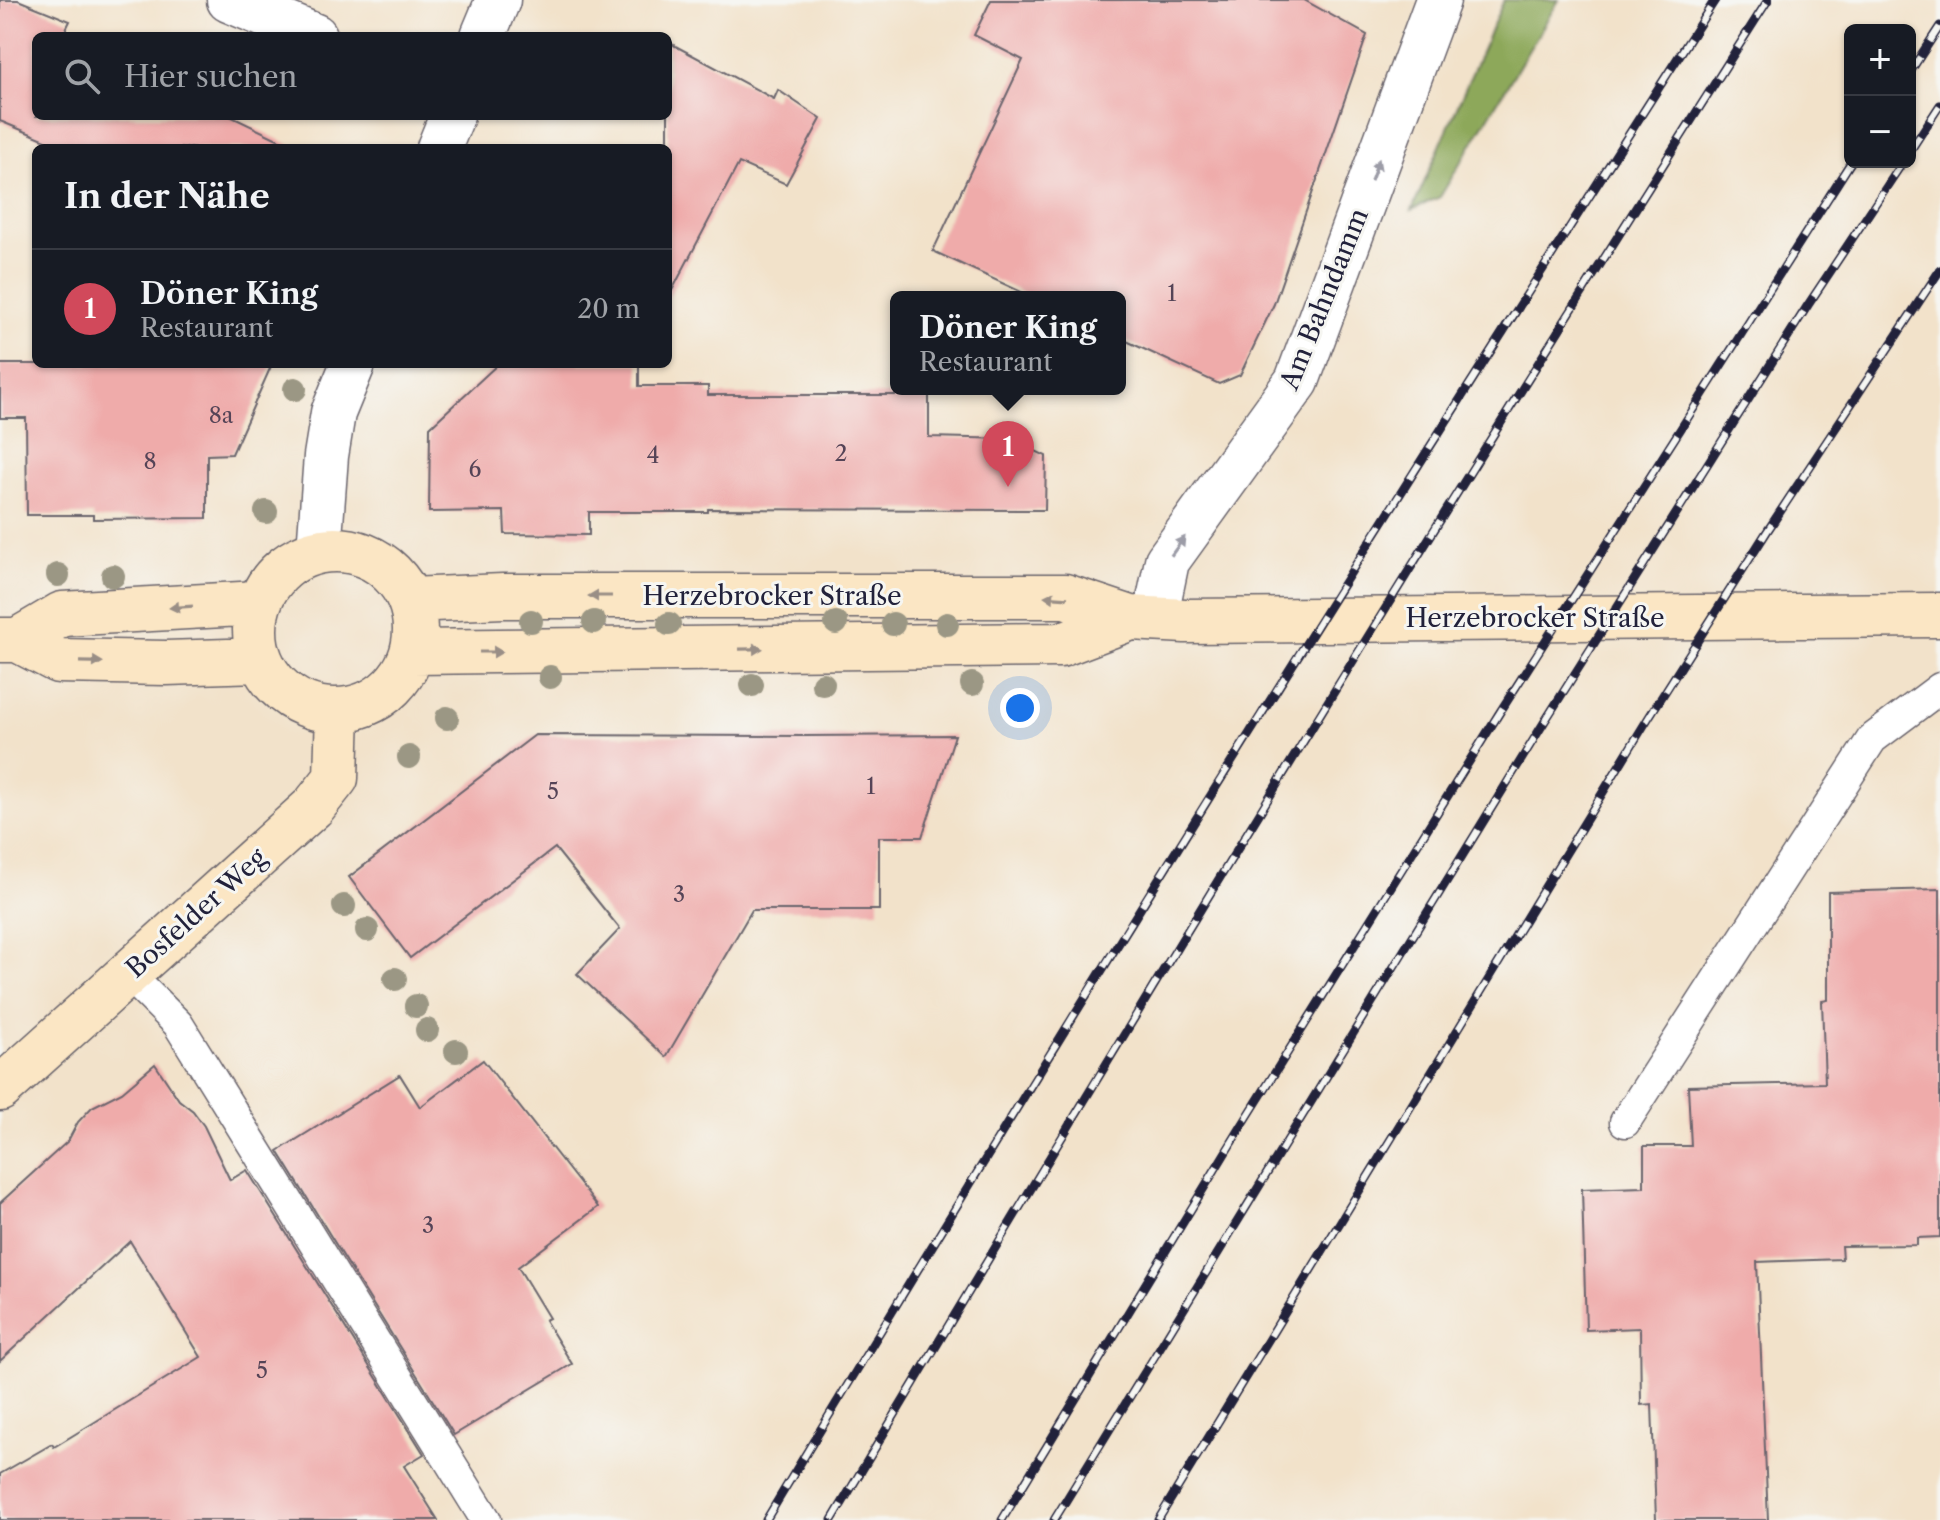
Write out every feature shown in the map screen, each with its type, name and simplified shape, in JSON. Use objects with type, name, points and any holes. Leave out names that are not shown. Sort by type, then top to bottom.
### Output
[{"type":"main road","points":[[319,551],[356,552],[389,569],[410,600],[416,625],[413,652],[397,682],[371,703],[338,711],[305,705],[278,688],[259,660],[254,631],[259,603],[273,579],[293,561],[319,551]]},
{"type":"main road","name":"Herzebrocker Straße","points":[[410,600],[503,596],[1065,596],[1143,618],[1940,615]]},
{"type":"main road","points":[[9,640],[62,614],[259,603]]},
{"type":"main road","name":"Herzebrocker Straße","points":[[413,652],[1060,645],[1143,618]]},
{"type":"main road","points":[[9,640],[58,661],[166,663],[259,660]]},
{"type":"main road","name":"Bosfelder Weg","points":[[0,1089],[313,807],[336,778],[338,711]]},
{"type":"street","points":[[229,0],[305,32]]},
{"type":"street","points":[[485,32],[498,0]]},
{"type":"street","name":"Am Bahndamm","points":[[1143,618],[1167,561],[1297,381],[1438,0]]},
{"type":"street","points":[[441,144],[450,120]]},
{"type":"street","points":[[319,551],[326,456],[333,413],[351,368]]},
{"type":"lane","points":[[1625,1122],[1872,739],[1940,688]]},
{"type":"lane","points":[[128,974],[178,1024],[486,1520]]},
{"type":"green space","points":[[1504,0],[1559,0],[1440,197],[1412,210]]},
{"type":"building","points":[[0,0],[18,0],[70,21],[64,32],[32,32],[32,120],[238,120],[288,144],[55,144],[0,121]]},
{"type":"building","points":[[991,0],[1304,0],[1367,35],[1274,304],[1240,375],[1219,384],[1126,341],[1126,291],[1019,291],[933,251],[1023,60],[974,35]]},
{"type":"building","points":[[672,44],[774,99],[778,90],[821,119],[786,184],[739,163],[672,290],[672,144],[668,144],[668,120],[672,120]]},
{"type":"building","points":[[0,364],[32,364],[32,368],[270,368],[232,454],[207,455],[207,518],[93,519],[93,515],[27,515],[26,418],[0,418]]},
{"type":"building","points":[[494,368],[639,368],[639,386],[708,386],[708,395],[929,395],[929,437],[1011,439],[1046,456],[1045,510],[708,509],[708,512],[589,512],[589,535],[505,534],[504,511],[429,512],[430,427]]},
{"type":"building","points":[[535,735],[955,735],[922,837],[879,837],[879,910],[752,910],[666,1057],[577,974],[620,929],[555,848],[410,958],[349,877]]},
{"type":"building","points":[[1940,889],[1940,1237],[1917,1238],[1917,1245],[1841,1246],[1842,1259],[1757,1262],[1768,1520],[1656,1520],[1652,1404],[1641,1405],[1640,1328],[1586,1330],[1582,1189],[1644,1187],[1644,1146],[1691,1146],[1688,1086],[1825,1083],[1822,1001],[1828,1000],[1828,892]]},
{"type":"building","points":[[483,1060],[598,1207],[518,1267],[572,1364],[454,1435],[278,1151],[400,1075],[420,1107]]},
{"type":"building","points":[[155,1064],[179,1100],[193,1111],[204,1126],[230,1180],[247,1170],[424,1454],[404,1466],[438,1520],[0,1520],[0,1474],[52,1444],[54,1447],[201,1357],[130,1241],[0,1361],[0,1203],[68,1141],[78,1122],[92,1107],[122,1092]]},
{"type":"railway","points":[[766,1520],[1235,757],[1715,0]]},
{"type":"railway","points":[[832,1520],[1294,757],[1529,377],[1768,0]]},
{"type":"railway","points":[[1916,63],[1940,26]]},
{"type":"railway","points":[[1916,142],[1940,105]]},
{"type":"railway","points":[[1002,1520],[1241,1127],[1500,712],[1847,168]]},
{"type":"railway","points":[[1054,1520],[1545,721],[1808,305],[1899,168]]},
{"type":"railway","points":[[1158,1520],[1649,717],[1940,270]]},
{"type":"place","name":"Döner King","points":[[1008,487]]}]
